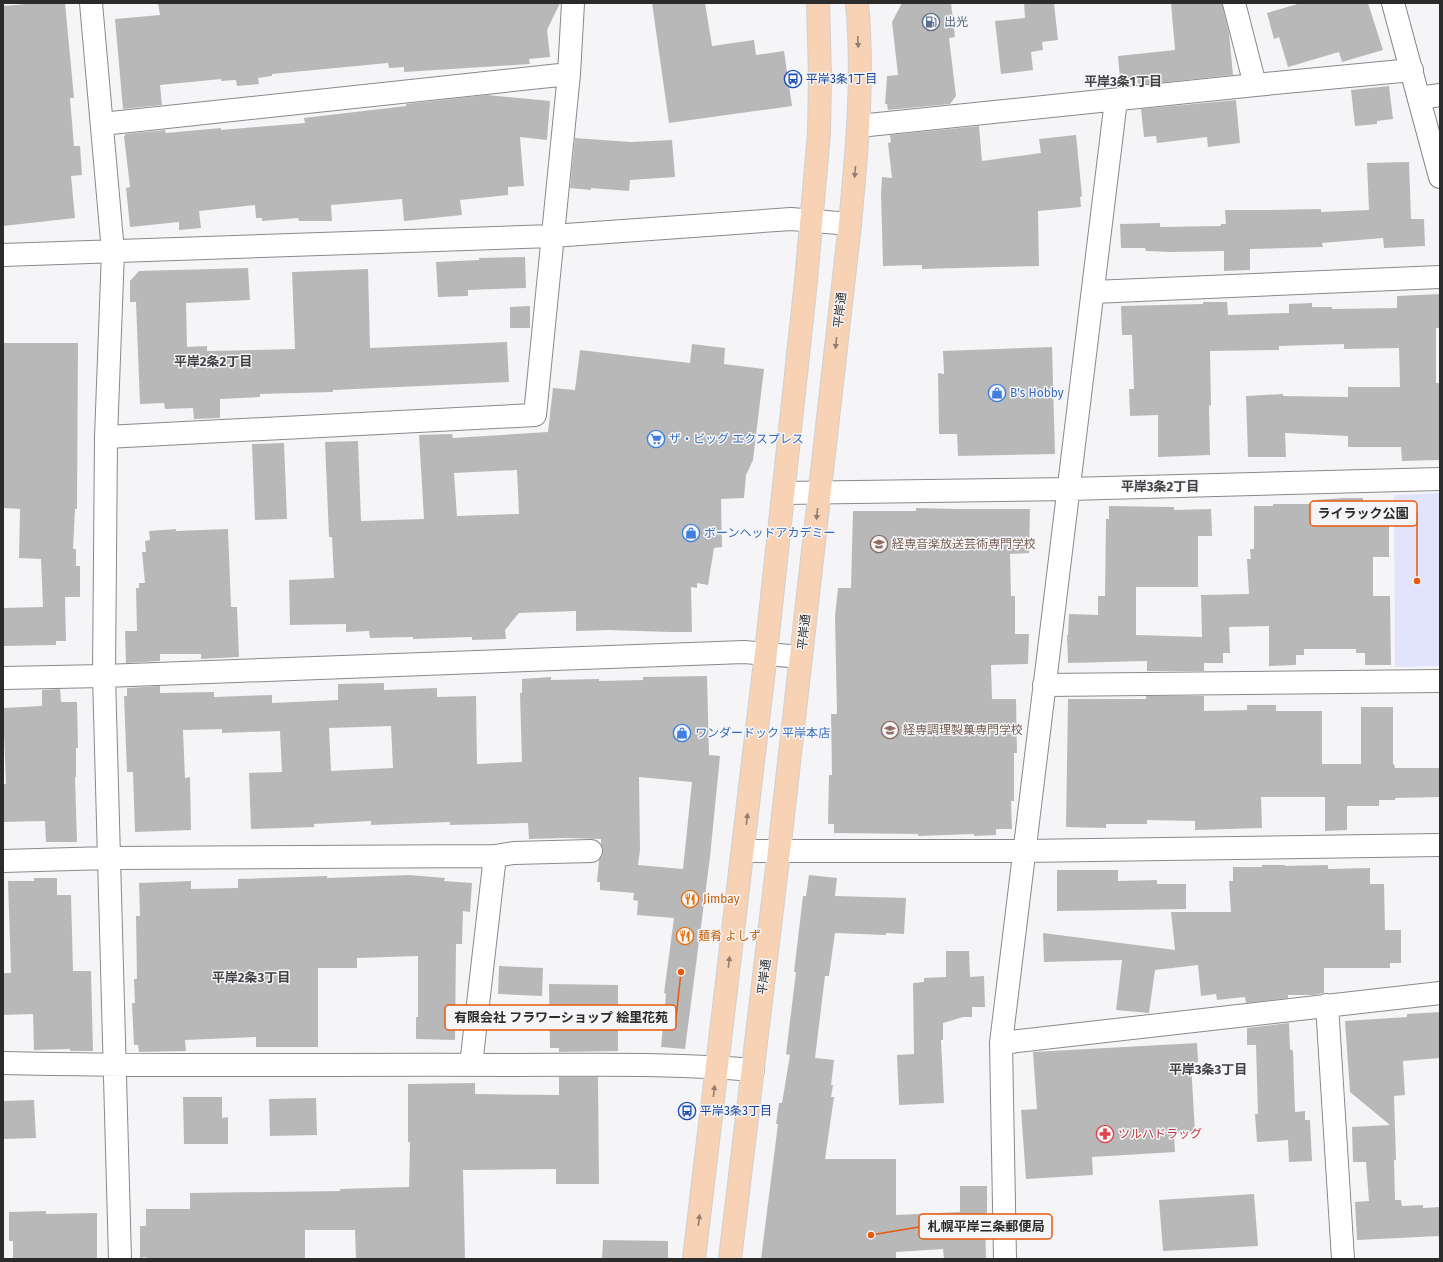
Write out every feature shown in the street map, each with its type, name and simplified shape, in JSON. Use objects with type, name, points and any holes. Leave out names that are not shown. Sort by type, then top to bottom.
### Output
[{"type":"highway","points":[[694,1259],[766,653],[812,220],[819,126],[820,77],[818,3]]},
{"type":"highway","name":"平岸通","points":[[730,1259],[779,850],[850,224],[859,126],[856,3]]},
{"type":"street","points":[[91,3],[113,252],[106,437],[104,676],[120,1259]]},
{"type":"street","points":[[106,437],[535,415],[569,74],[573,3]]},
{"type":"street","points":[[1234,3],[1255,85]]},
{"type":"street","points":[[1393,3],[1412,70],[1430,96],[1440,177]]},
{"type":"street","points":[[859,126],[1412,70]]},
{"type":"street","points":[[102,124],[569,74]]},
{"type":"street","points":[[1005,1259],[1000,1043],[1116,100]]},
{"type":"street","points":[[3,255],[552,236],[790,219],[850,224]]},
{"type":"street","points":[[1093,292],[1440,277]]},
{"type":"street","points":[[784,493],[1069,489],[1440,479]]},
{"type":"street","points":[[3,678],[104,676],[744,652],[801,657]]},
{"type":"street","points":[[1044,686],[1440,681]]},
{"type":"street","points":[[743,850],[1023,850],[1440,845]]},
{"type":"street","points":[[3,861],[108,858],[495,856],[514,853],[591,851]]},
{"type":"street","points":[[471,1065],[495,856]]},
{"type":"street","points":[[1000,1043],[1440,993]]},
{"type":"street","points":[[1327,1005],[1343,1259]]},
{"type":"street","points":[[3,1063],[115,1066],[471,1065],[717,1067],[753,1070]]},
{"type":"shaded area","points":[[1440,493],[1440,666],[1395,667],[1394,495]]},
{"type":"building","points":[[37,3],[65,3],[74,98],[70,98],[74,146],[80,146],[82,175],[71,176],[75,218],[3,226],[3,6]]},
{"type":"building","points":[[158,3],[560,3],[547,30],[550,57],[529,59],[530,64],[404,72],[404,67],[389,68],[388,63],[272,74],[272,76],[258,78],[259,84],[237,86],[236,80],[221,81],[221,79],[160,85],[162,105],[123,109],[115,19],[160,15]]},
{"type":"building","points":[[652,3],[705,3],[712,46],[754,40],[756,55],[784,51],[792,106],[669,123]]},
{"type":"building","points":[[902,3],[951,3],[955,37],[949,38],[956,96],[950,104],[888,110],[887,104],[885,104],[887,76],[898,75],[892,22]]},
{"type":"building","points":[[1024,3],[1054,3],[1058,40],[1042,42],[1043,50],[1031,52],[1033,70],[1001,74],[995,21],[1025,18]]},
{"type":"building","points":[[1171,3],[1222,3],[1229,33],[1233,75],[1138,85],[1137,77],[1120,79],[1118,56],[1175,50]]},
{"type":"building","points":[[1301,3],[1368,3],[1383,50],[1342,62],[1339,52],[1288,67],[1279,37],[1274,39],[1267,13]]},
{"type":"building","points":[[1389,86],[1393,119],[1377,121],[1377,124],[1355,126],[1351,90]]},
{"type":"building","points":[[487,95],[550,101],[547,140],[520,137],[524,186],[508,187],[508,195],[460,200],[462,215],[404,221],[402,199],[331,205],[332,221],[299,221],[298,218],[262,221],[262,218],[256,218],[255,205],[199,211],[201,228],[179,230],[179,222],[130,227],[126,188],[130,187],[125,134],[165,130],[166,133],[221,128],[221,130],[305,123],[304,118]]},
{"type":"building","points":[[1236,100],[1240,143],[1208,147],[1207,137],[1157,143],[1156,136],[1144,137],[1141,109]]},
{"type":"building","points":[[979,126],[982,161],[1041,153],[1039,139],[1076,135],[1082,196],[1080,197],[1081,207],[1038,211],[1039,266],[922,269],[922,265],[883,266],[881,194],[882,177],[892,178],[888,143],[891,142],[890,135]]},
{"type":"building","points":[[575,138],[631,142],[672,140],[675,177],[630,180],[629,191],[570,188]]},
{"type":"building","points":[[1409,162],[1411,219],[1424,219],[1425,246],[1384,248],[1383,238],[1322,243],[1323,247],[1250,249],[1250,270],[1224,271],[1224,251],[1172,252],[1146,251],[1145,248],[1121,248],[1120,224],[1160,223],[1160,227],[1221,226],[1221,224],[1226,224],[1225,210],[1321,209],[1321,212],[1369,210],[1367,163]]},
{"type":"building","points":[[525,257],[526,288],[468,290],[468,296],[438,297],[436,262],[479,260],[479,258]]},
{"type":"building","points":[[248,268],[250,300],[186,303],[187,347],[207,346],[207,351],[295,349],[292,272],[368,269],[370,348],[507,342],[509,382],[333,390],[333,392],[260,394],[260,397],[220,399],[220,418],[194,419],[193,408],[165,409],[164,403],[140,404],[136,302],[130,302],[130,281],[139,271]]},
{"type":"building","points":[[1440,294],[1440,328],[1436,328],[1436,383],[1440,383],[1440,460],[1402,461],[1401,447],[1348,447],[1348,436],[1285,433],[1286,457],[1248,457],[1246,396],[1283,394],[1283,396],[1348,397],[1348,387],[1400,387],[1399,348],[1344,349],[1344,344],[1279,346],[1279,350],[1210,351],[1210,455],[1158,457],[1158,415],[1130,416],[1129,389],[1134,389],[1132,335],[1122,335],[1121,306],[1227,302],[1228,315],[1289,313],[1289,304],[1312,303],[1312,307],[1332,307],[1332,309],[1397,308],[1397,296]]},
{"type":"building","points":[[530,306],[530,328],[510,328],[510,307]]},
{"type":"building","points":[[3,343],[78,343],[77,509],[75,509],[73,549],[76,549],[76,566],[80,566],[80,597],[65,597],[66,641],[56,641],[56,645],[3,646],[3,608],[43,607],[41,559],[19,558],[20,509],[3,508]]},
{"type":"building","points":[[692,344],[725,348],[724,364],[764,369],[753,460],[746,475],[744,498],[721,499],[722,547],[714,548],[708,585],[697,583],[697,588],[691,587],[692,632],[609,630],[576,631],[576,611],[519,613],[505,630],[506,639],[472,640],[472,637],[413,639],[413,637],[370,638],[369,631],[346,632],[346,624],[290,625],[289,580],[334,578],[332,537],[329,537],[325,442],[358,441],[361,521],[424,519],[419,435],[452,434],[453,438],[548,432],[553,388],[575,390],[580,350],[690,363]],"holes":[[[517,470],[519,514],[457,516],[454,473]]]},
{"type":"building","points":[[1052,347],[1055,454],[958,456],[957,434],[939,434],[938,373],[944,374],[943,351]]},
{"type":"building","points":[[284,443],[287,519],[255,520],[252,444]]},
{"type":"building","points":[[1363,498],[1363,519],[1389,519],[1389,557],[1373,557],[1373,596],[1390,596],[1391,665],[1365,665],[1365,653],[1356,653],[1356,649],[1304,649],[1304,655],[1296,655],[1296,665],[1269,666],[1269,626],[1229,627],[1230,653],[1223,653],[1223,663],[1204,663],[1204,671],[1147,671],[1147,661],[1068,663],[1067,635],[1069,614],[1098,615],[1098,596],[1105,596],[1106,519],[1109,519],[1109,506],[1174,507],[1174,510],[1211,509],[1212,536],[1198,536],[1198,587],[1136,587],[1136,635],[1202,637],[1201,595],[1249,594],[1247,559],[1251,559],[1250,549],[1254,549],[1254,506],[1273,506],[1273,504],[1316,504],[1316,500]]},
{"type":"building","points":[[916,508],[1030,509],[1029,553],[1010,554],[1011,596],[1015,596],[1015,634],[1029,634],[1028,664],[991,665],[992,699],[1016,699],[1017,753],[1014,753],[1014,801],[1011,801],[1012,829],[996,829],[996,835],[974,836],[974,834],[918,836],[918,834],[834,833],[834,824],[828,824],[829,775],[832,775],[831,714],[837,714],[835,616],[838,588],[851,588],[853,511],[916,511]]},
{"type":"building","points":[[176,529],[176,531],[228,529],[231,607],[237,607],[239,657],[201,659],[201,654],[160,654],[160,661],[126,663],[125,631],[137,631],[136,588],[139,588],[139,583],[145,583],[142,552],[146,552],[145,541],[150,540],[149,531]]},
{"type":"building","points":[[707,676],[709,755],[720,756],[710,857],[685,1049],[661,1047],[666,994],[664,993],[674,918],[637,915],[638,901],[633,900],[634,893],[600,890],[600,882],[597,882],[599,860],[602,857],[603,851],[601,839],[529,839],[528,823],[450,825],[450,822],[371,825],[371,821],[314,824],[314,827],[251,829],[249,773],[282,772],[280,731],[222,733],[222,729],[183,730],[185,778],[190,777],[191,830],[135,832],[133,772],[127,772],[124,696],[127,696],[127,688],[160,686],[160,693],[214,692],[214,697],[272,695],[272,703],[338,700],[338,684],[384,683],[384,690],[437,688],[437,697],[476,696],[477,764],[522,762],[520,693],[522,693],[522,679],[551,677],[551,680],[599,679],[599,681],[643,680],[643,677]],"holes":[[[391,726],[393,768],[331,771],[329,728]],[[639,777],[692,782],[683,869],[638,865],[640,850]]]},
{"type":"building","points":[[60,689],[61,702],[77,702],[78,748],[76,748],[75,777],[77,842],[46,842],[45,821],[3,822],[3,784],[6,784],[3,708],[42,706],[42,690]]},
{"type":"building","points":[[1146,696],[1204,696],[1204,711],[1247,710],[1247,705],[1276,705],[1276,711],[1322,711],[1322,764],[1361,764],[1361,707],[1393,707],[1393,764],[1395,768],[1440,768],[1440,797],[1395,798],[1395,800],[1379,800],[1379,806],[1347,806],[1347,830],[1325,831],[1325,797],[1261,797],[1262,828],[1195,830],[1195,821],[1147,820],[1147,824],[1106,824],[1106,828],[1066,827],[1068,699],[1146,699]]},
{"type":"building","points":[[1262,865],[1328,865],[1328,869],[1370,868],[1370,884],[1384,884],[1385,930],[1401,930],[1401,963],[1390,963],[1390,968],[1324,968],[1324,993],[1314,995],[1288,995],[1288,998],[1246,1003],[1245,997],[1217,1000],[1216,994],[1201,996],[1198,965],[1155,970],[1149,1013],[1116,1010],[1122,960],[1044,962],[1043,933],[1175,950],[1171,912],[1231,912],[1229,881],[1233,881],[1233,867],[1262,867]]},
{"type":"building","points":[[1057,870],[1118,870],[1118,881],[1157,880],[1157,884],[1186,884],[1186,909],[1057,911]]},
{"type":"building","points":[[409,875],[445,878],[444,881],[472,883],[470,912],[463,911],[462,944],[456,944],[455,1040],[416,1039],[416,1017],[418,1017],[418,956],[357,958],[357,968],[318,968],[318,1047],[256,1047],[256,1037],[185,1040],[186,1051],[139,1052],[138,1045],[134,1045],[132,1003],[135,1003],[134,979],[137,979],[136,916],[140,916],[139,883],[191,881],[191,889],[238,888],[238,879]]},
{"type":"building","points":[[809,875],[837,878],[835,896],[906,898],[904,934],[886,933],[886,935],[835,933],[829,976],[825,976],[815,1058],[834,1060],[831,1097],[834,1097],[825,1159],[896,1159],[896,1215],[960,1212],[960,1186],[987,1186],[987,1213],[985,1213],[986,1259],[944,1259],[943,1249],[896,1252],[896,1259],[761,1259],[778,1124],[776,1124],[779,1103],[782,1103],[790,1055],[786,1054],[796,972],[794,972],[803,896],[806,896]]},
{"type":"building","points":[[34,878],[57,878],[57,895],[71,895],[73,971],[91,971],[93,1051],[70,1051],[70,1049],[34,1050],[33,1014],[3,1015],[3,973],[11,973],[8,881],[34,881]]},
{"type":"building","points":[[946,951],[969,951],[970,977],[984,976],[985,1007],[972,1007],[972,1017],[963,1017],[943,1023],[943,1040],[941,1040],[944,1103],[899,1105],[897,1055],[914,1054],[913,983],[924,982],[924,978],[946,977]]},
{"type":"building","points":[[499,966],[543,968],[542,996],[498,994]]},
{"type":"building","points":[[549,984],[618,985],[618,1051],[559,1052],[559,1048],[550,1048]]},
{"type":"building","points":[[1440,1012],[1440,1058],[1403,1061],[1405,1095],[1394,1096],[1396,1160],[1394,1160],[1395,1200],[1401,1200],[1402,1206],[1423,1205],[1423,1208],[1440,1207],[1440,1236],[1357,1240],[1355,1202],[1369,1201],[1366,1162],[1353,1162],[1352,1127],[1390,1125],[1350,1092],[1345,1021],[1407,1017],[1407,1014]]},
{"type":"building","points":[[1289,1023],[1290,1049],[1293,1051],[1295,1112],[1305,1111],[1305,1120],[1310,1120],[1312,1161],[1289,1162],[1288,1140],[1257,1142],[1255,1114],[1258,1114],[1256,1045],[1247,1045],[1247,1028]]},
{"type":"building","points":[[1197,1043],[1198,1062],[1191,1063],[1195,1132],[1174,1133],[1175,1152],[1092,1157],[1093,1175],[1026,1179],[1021,1110],[1037,1109],[1033,1052]]},
{"type":"building","points":[[559,1077],[598,1077],[599,1184],[556,1184],[556,1169],[463,1170],[465,1259],[356,1259],[355,1230],[305,1230],[305,1259],[140,1258],[140,1226],[146,1226],[146,1209],[190,1209],[190,1193],[340,1191],[340,1189],[409,1187],[410,1142],[408,1142],[408,1084],[475,1083],[475,1094],[559,1095]]},
{"type":"building","points":[[183,1097],[222,1097],[222,1118],[228,1117],[228,1144],[184,1144]]},
{"type":"building","points":[[316,1098],[317,1135],[270,1136],[269,1099]]},
{"type":"building","points":[[34,1100],[36,1138],[3,1139],[3,1101]]},
{"type":"building","points":[[1254,1194],[1258,1246],[1163,1251],[1159,1200]]},
{"type":"building","points":[[46,1211],[46,1214],[97,1213],[97,1259],[13,1259],[13,1241],[9,1241],[9,1212]]},
{"type":"building","points":[[603,1240],[668,1241],[668,1259],[602,1259]]},
{"type":"place","name":"出光","points":[[931,22]]},
{"type":"place","name":"平岸3条1丁目","points":[[793,79]]},
{"type":"place","name":"B's Hobby","points":[[997,393]]},
{"type":"place","name":"ザ・ビッグ エクスプレス","points":[[656,439]]},
{"type":"place","name":"ボーンヘッドアカデミー","points":[[691,533]]},
{"type":"place","name":"経専音楽放送芸術専門学校","points":[[879,544]]},
{"type":"place","name":"ライラック公園","points":[[1417,581]]},
{"type":"place","name":"経専調理製菓専門学校","points":[[890,730]]},
{"type":"place","name":"ワンダードック 平岸本店","points":[[682,733]]},
{"type":"place","name":"Jimbay","points":[[690,899]]},
{"type":"place","name":"麺肴 よしず","points":[[685,936]]},
{"type":"place","name":"有限会社 フラワーショップ 絵里花苑","points":[[681,972]]},
{"type":"place","name":"平岸3条3丁目","points":[[687,1111]]},
{"type":"place","name":"ツルハドラッグ","points":[[1105,1134]]},
{"type":"place","name":"札幌平岸三条郵便局","points":[[871,1235]]},
{"type":"district","name":"平岸3条1丁目","points":[[1123,81]]},
{"type":"district","name":"平岸2条2丁目","points":[[213,361]]},
{"type":"district","name":"平岸3条2丁目","points":[[1160,486]]},
{"type":"district","name":"平岸2条3丁目","points":[[251,977]]},
{"type":"district","name":"平岸3条3丁目","points":[[1208,1069]]}]
